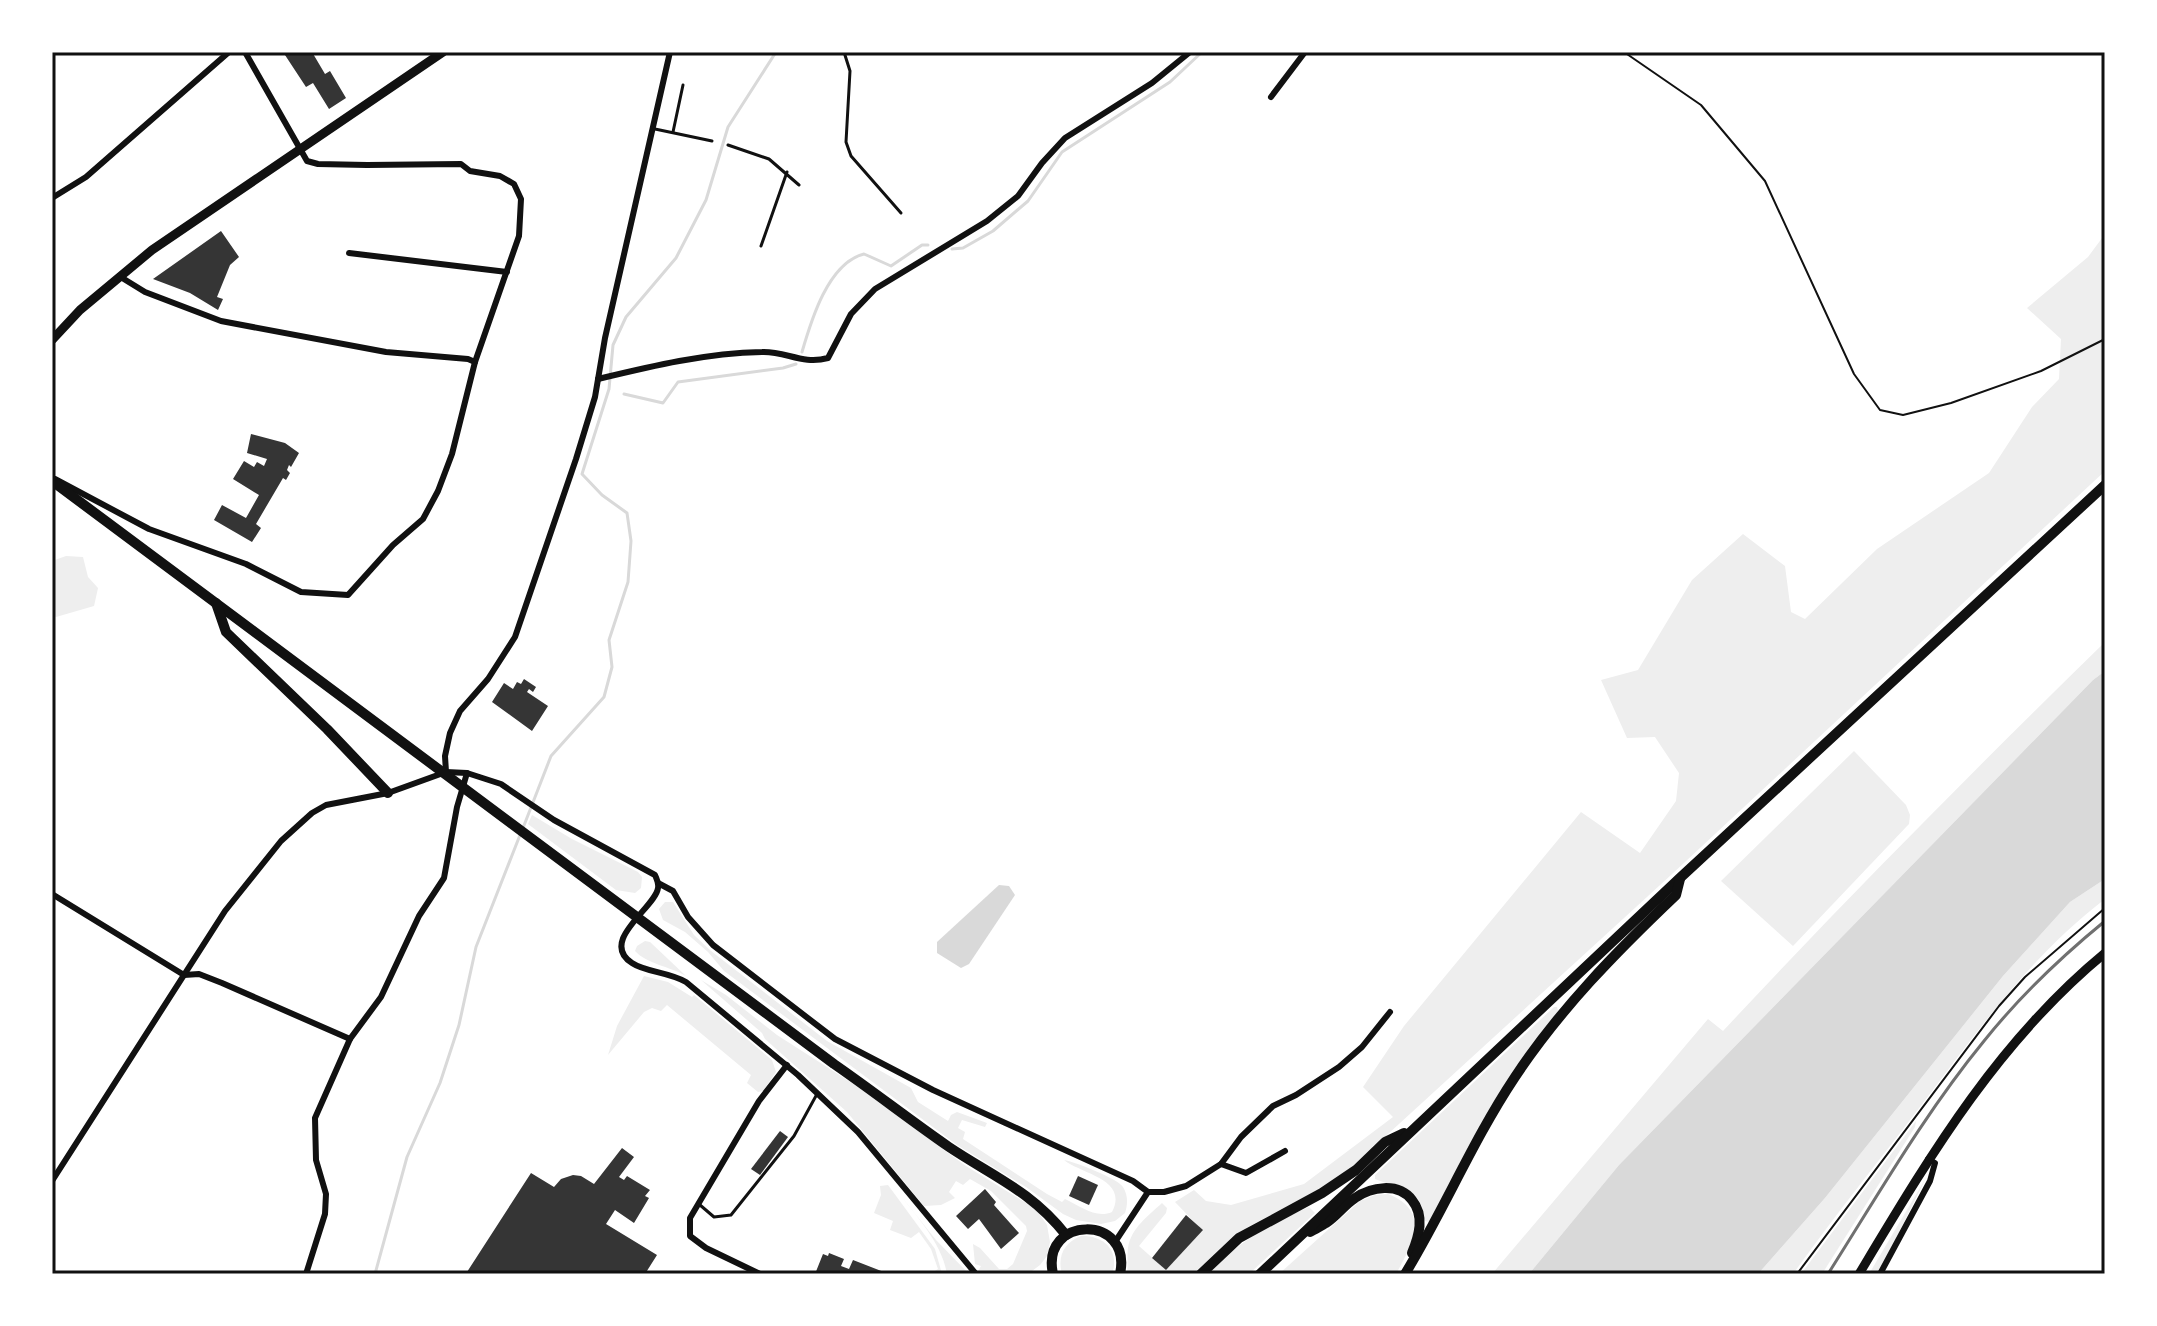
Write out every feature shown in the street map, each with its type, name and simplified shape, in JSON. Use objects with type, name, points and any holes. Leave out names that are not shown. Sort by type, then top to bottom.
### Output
[{"type":"main road","points":[[52,340],[80,310],[164,241],[443,52]]},
{"type":"main road","points":[[52,480],[947,1145],[1032,1198],[1066,1235]]},
{"type":"main road","points":[[1260,1274],[1681,877],[2105,485]]},
{"type":"main road","points":[[216,601],[226,632],[388,793]]},
{"type":"main road","points":[[1404,1274],[1515,1077],[1589,982],[1676,895],[1681,877]]},
{"type":"main road","points":[[1859,1274],[1959,1111],[2022,1034],[2105,953]]},
{"type":"main road","points":[[1201,1274],[1239,1238],[1322,1193],[1356,1170],[1385,1142],[1413,1129]]},
{"type":"main road","points":[[1297,1238],[1328,1222],[1356,1197],[1375,1189],[1402,1191],[1412,1200],[1419,1215],[1420,1227],[1404,1274]]},
{"type":"main road","points":[[1053,1274],[1053,1254],[1066,1235],[1076,1230],[1096,1229],[1115,1242],[1121,1257],[1120,1274]]},
{"type":"street","points":[[52,198],[86,177],[229,52]]},
{"type":"street","points":[[52,480],[64,482],[149,529],[246,564],[301,592],[348,595],[393,545],[423,519],[431,505],[452,454],[475,362],[522,219],[519,191],[509,180],[470,171],[461,164],[307,161],[245,52]]},
{"type":"street","points":[[446,772],[445,756],[450,733],[460,711],[488,679],[515,637],[561,509],[595,397],[670,52]]},
{"type":"street","points":[[598,379],[692,357],[766,352],[813,362],[828,358],[851,314],[875,289],[987,221],[1018,196],[1065,138],[1152,83],[1190,52]]},
{"type":"street","points":[[1271,97],[1305,52]]},
{"type":"street","points":[[349,253],[507,272]]},
{"type":"street","points":[[119,276],[145,292],[221,321],[386,352],[475,362]]},
{"type":"street","points":[[52,1181],[225,911],[281,841],[312,813],[326,805],[388,793],[446,772],[467,773],[501,784],[537,809],[655,875],[658,883],[655,896],[623,938],[622,952],[628,960],[634,965],[673,975],[686,982],[818,1092],[858,1132],[976,1274]]},
{"type":"street","points":[[306,1274],[325,1214],[326,1194],[316,1160],[315,1118],[350,1039],[381,997],[419,916],[444,878],[457,807],[467,773]]},
{"type":"street","points":[[658,883],[673,891],[688,917],[713,945],[835,1039],[933,1090],[1133,1181],[1148,1192],[1164,1192],[1186,1186],[1221,1164],[1241,1137],[1273,1106],[1339,1067],[1362,1047],[1390,1012]]},
{"type":"street","points":[[52,894],[184,975],[199,974],[350,1039]]},
{"type":"street","points":[[760,1274],[706,1248],[690,1236],[690,1218],[759,1101],[787,1065]]},
{"type":"street","points":[[1221,1164],[1246,1173],[1285,1151]]},
{"type":"street","points":[[1880,1274],[1930,1181],[1935,1163],[1927,1159]]},
{"type":"street","points":[[1115,1242],[1148,1192]]},
{"type":"lane","points":[[844,52],[850,71],[846,142],[851,156],[901,213]]},
{"type":"lane","points":[[673,132],[683,85]]},
{"type":"lane","points":[[651,129],[712,141]]},
{"type":"lane","points":[[728,145],[769,159],[799,185]]},
{"type":"lane","points":[[761,246],[787,172]]},
{"type":"lane","points":[[697,1203],[714,1217],[731,1215],[794,1136],[818,1092]]},
{"type":"path","points":[[1624,52],[1701,105],[1765,181],[1854,374],[1880,410],[1903,415],[1951,403],[2041,371],[2105,339]]},
{"type":"path","points":[[1797,1274],[1999,1006],[2025,977],[2105,908]]},
{"type":"shaded area","points":[[2105,234],[2105,471],[1352,1167],[1323,1187],[1248,1227],[1196,1274],[1127,1274],[1128,1248],[1133,1234],[1162,1203],[1167,1208],[1166,1213],[1139,1246],[1166,1270],[1202,1230],[1175,1202],[1194,1190],[1206,1201],[1231,1205],[1304,1184],[1393,1117],[1363,1087],[1404,1026],[1581,812],[1640,853],[1676,801],[1679,773],[1655,737],[1627,738],[1601,680],[1638,670],[1692,580],[1743,534],[1785,566],[1791,612],[1805,619],[1877,549],[1989,473],[2032,407],[2059,379],[2061,339],[2027,308],[2088,257]]},
{"type":"shaded area","points":[[66,556],[83,557],[88,577],[98,588],[94,606],[56,617],[52,615],[52,561]]},
{"type":"shaded area","points":[[2105,642],[2105,671],[1619,1165],[1529,1274],[1492,1274],[1708,1019],[1723,1031],[1912,834]]},
{"type":"shaded area","points":[[2105,671],[2105,879],[2070,902],[2003,976],[1825,1198],[1758,1274],[1529,1274],[1619,1165]]},
{"type":"shaded area","points":[[1854,751],[1906,805],[1909,824],[1793,946],[1721,881]]},
{"type":"shaded area","points":[[532,815],[638,872],[642,877],[641,888],[635,893],[616,890],[528,824]]},
{"type":"shaded area","points":[[2105,879],[2105,899],[2054,944],[2009,993],[1793,1274],[1758,1274],[1825,1198],[2003,976],[2070,902]]},
{"type":"shaded area","points":[[999,885],[1009,886],[1015,895],[969,964],[961,968],[937,953],[937,942]]},
{"type":"shaded area","points":[[665,902],[673,902],[694,935],[711,951],[827,1041],[911,1088],[918,1102],[948,1121],[957,1112],[987,1123],[985,1127],[962,1120],[958,1128],[965,1132],[963,1139],[1047,1194],[1094,1213],[1112,1212],[1116,1201],[1114,1192],[1101,1179],[1064,1160],[1105,1175],[1125,1190],[1125,1213],[1115,1221],[1101,1224],[1076,1220],[957,1145],[724,971],[685,932],[663,920],[659,909]]},
{"type":"shaded area","points":[[645,941],[650,942],[686,976],[635,951]]},
{"type":"shaded area","points":[[644,976],[668,982],[692,997],[694,995],[772,1060],[776,1072],[763,1091],[758,1092],[747,1083],[751,1075],[667,1005],[661,1011],[652,1008],[644,1012],[608,1055],[617,1026]]},
{"type":"shaded area","points":[[701,980],[726,995],[777,1035],[855,1085],[966,1166],[1036,1209],[1047,1225],[1050,1242],[1047,1256],[1040,1265],[1028,1274],[981,1274],[978,1271],[981,1266],[975,1264],[973,1244],[999,1269],[1007,1269],[1013,1264],[1027,1231],[1026,1226],[991,1191],[970,1179],[963,1185],[956,1181],[949,1192],[955,1198],[941,1205],[924,1206],[847,1112]]},
{"type":"shaded area","points":[[1554,1007],[1558,1011],[1487,1114],[1429,1222],[1425,1221],[1423,1210],[1414,1195],[1401,1187],[1375,1179],[1375,1175]]},
{"type":"shaded area","points":[[1916,1121],[1822,1274],[1801,1274]]},
{"type":"shaded area","points":[[1927,1176],[1878,1274],[1869,1274]]},
{"type":"shaded area","points":[[888,1185],[935,1249],[942,1274],[930,1274],[938,1269],[931,1249],[919,1232],[911,1238],[890,1230],[893,1221],[874,1213],[881,1195],[880,1186]]},
{"type":"shaded area","points":[[897,1191],[936,1240],[969,1274],[947,1274],[934,1241]]},
{"type":"shaded area","points":[[1388,1194],[1410,1209],[1414,1219],[1412,1240],[1396,1274],[1279,1274],[1360,1201]]},
{"type":"shaded area","points":[[1309,1207],[1315,1213],[1249,1274],[1207,1274],[1254,1235]]},
{"type":"shaded area","points":[[1081,1236],[1097,1238],[1108,1246],[1114,1258],[1112,1274],[1062,1274],[1060,1261],[1063,1251],[1070,1242]]},
{"type":"building","points":[[283,52],[312,52],[325,74],[330,71],[346,98],[329,109],[313,83],[306,87]]},
{"type":"building","points":[[221,231],[239,257],[230,265],[217,297],[223,299],[218,310],[190,293],[153,279]]},
{"type":"building","points":[[251,434],[285,443],[299,453],[291,467],[289,465],[287,470],[290,473],[286,480],[283,478],[256,524],[261,528],[252,542],[214,520],[222,505],[246,518],[259,495],[233,479],[244,461],[254,467],[257,462],[264,466],[267,459],[247,453]]},
{"type":"building","points":[[524,679],[536,687],[533,692],[529,689],[527,692],[548,706],[532,731],[492,702],[504,683],[513,689],[517,682],[521,684]]},
{"type":"building","points":[[780,1131],[788,1137],[760,1175],[751,1169]]},
{"type":"building","points":[[622,1148],[634,1157],[619,1177],[624,1180],[627,1176],[650,1190],[645,1196],[649,1198],[634,1223],[615,1210],[606,1224],[657,1255],[645,1274],[467,1272],[531,1173],[554,1187],[561,1179],[573,1175],[594,1184]]},
{"type":"building","points":[[1078,1176],[1098,1185],[1089,1205],[1069,1196]]},
{"type":"building","points":[[985,1189],[996,1202],[994,1205],[1019,1233],[1001,1249],[979,1219],[968,1229],[956,1216]]},
{"type":"building","points":[[1186,1215],[1203,1230],[1166,1270],[1152,1258]]},
{"type":"building","points":[[829,1253],[844,1259],[841,1266],[849,1269],[853,1260],[889,1274],[815,1274],[823,1254],[828,1256]]},
{"type":"waterway","points":[[523,828],[551,756],[604,697],[612,667],[609,640],[628,582],[631,541],[627,513],[602,495],[582,474],[609,389],[613,345],[626,317],[676,258],[706,200],[728,127],[776,52]]},
{"type":"waterway","points":[[952,249],[963,248],[993,231],[1028,201],[1062,152],[1170,82],[1202,52]]},
{"type":"waterway","points":[[802,352],[823,295],[840,269],[864,254],[891,266],[922,245],[928,245]]},
{"type":"waterway","points":[[624,394],[663,403],[678,382],[796,364]]},
{"type":"waterway","points":[[375,1274],[407,1157],[440,1083],[459,1025],[476,947],[520,835]]},
{"type":"railway","points":[[1828,1274],[1962,1068],[2027,993],[2105,921]]}]
